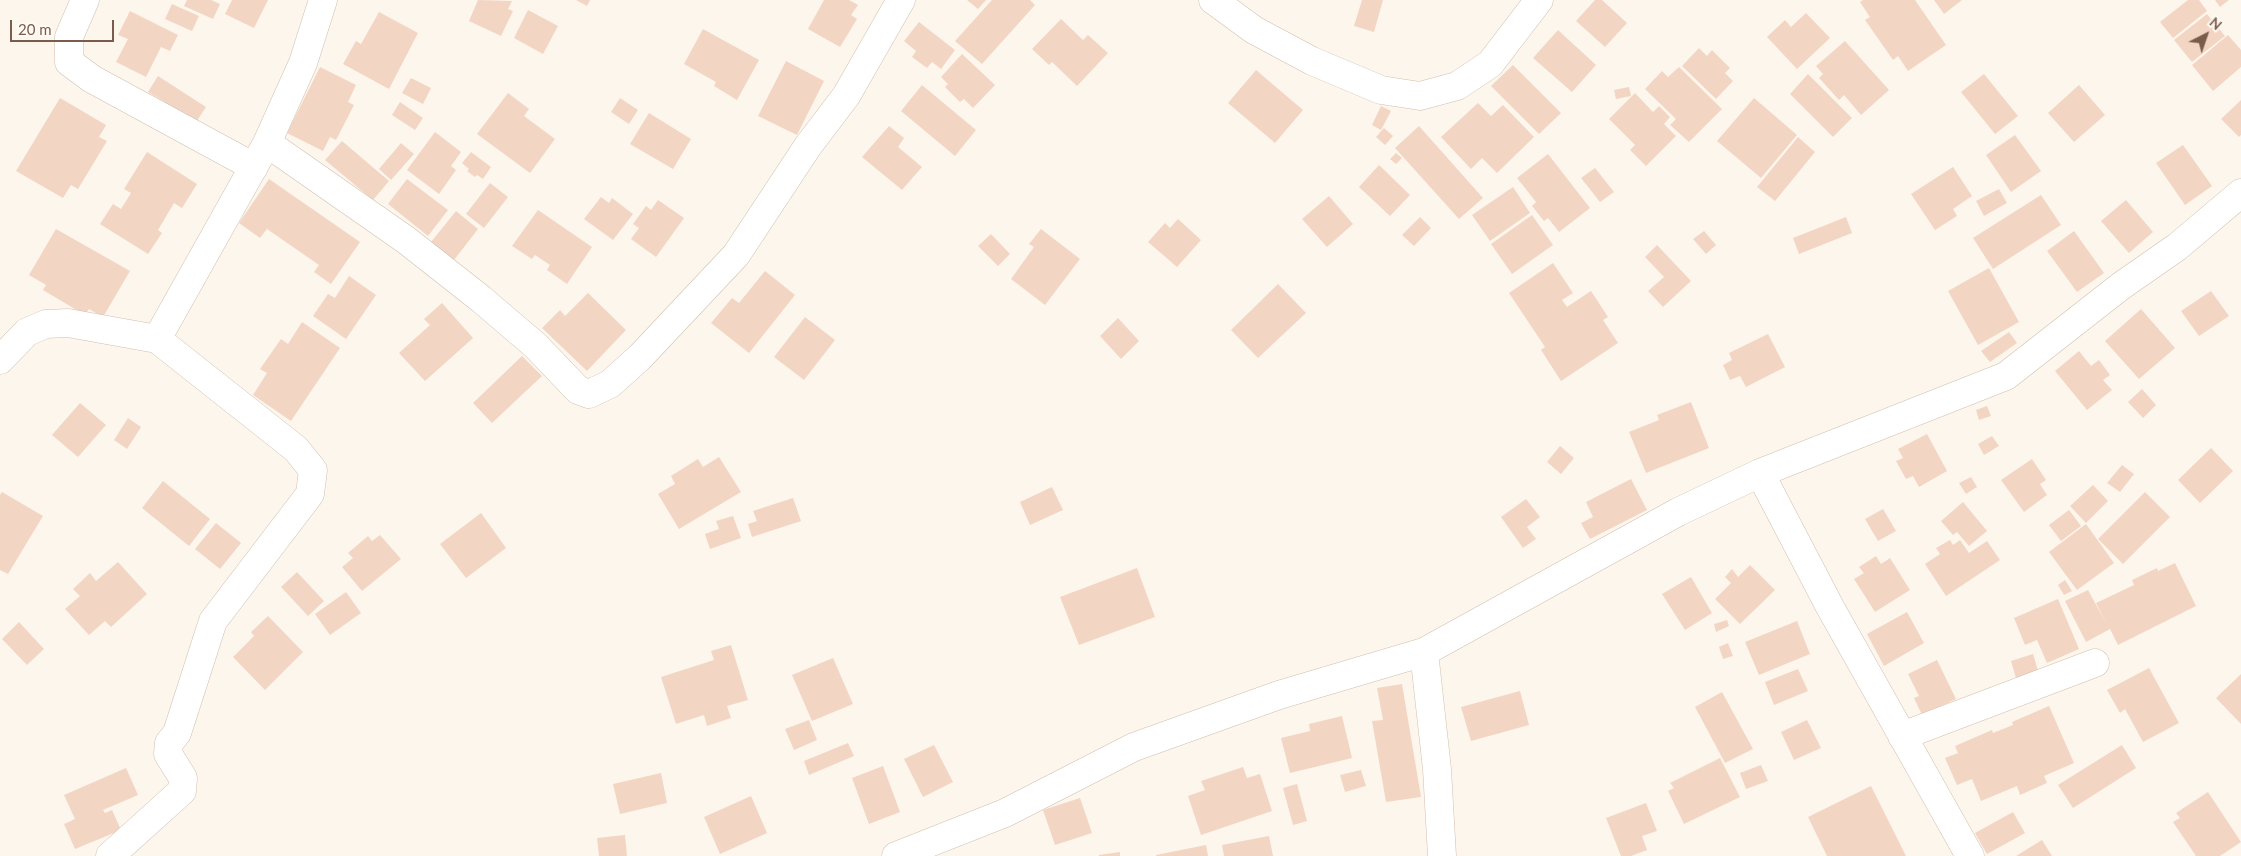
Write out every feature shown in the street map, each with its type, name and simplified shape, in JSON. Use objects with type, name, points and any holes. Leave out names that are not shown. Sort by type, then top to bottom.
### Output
[{"type":"street","points":[[85,0],[69,37],[69,62],[92,79],[254,167]]},
{"type":"street","points":[[157,339],[267,143],[303,63],[324,0]]},
{"type":"street","points":[[267,143],[406,240],[481,299],[536,346],[578,390],[589,394],[610,384],[640,357],[736,255],[808,146],[846,96],[901,0]]},
{"type":"street","points":[[1213,0],[1254,30],[1312,61],[1381,90],[1420,96],[1456,86],[1490,64],[1539,0]]},
{"type":"street","points":[[896,856],[1005,813],[1134,747],[1279,695],[1424,652],[1678,512],[1760,473],[2006,376],[2121,286],[2177,247],[2241,194]]},
{"type":"street","points":[[0,360],[27,332],[46,324],[68,323],[157,339],[296,449],[314,470],[310,494],[213,621],[177,733],[168,743],[168,754],[183,778],[182,791],[110,856]]},
{"type":"street","points":[[1760,473],[1830,608],[1970,856]]},
{"type":"street","points":[[1424,652],[1437,769],[1442,856]]},
{"type":"street","points":[[1902,736],[2095,663]]},
{"type":"building","points":[[187,0],[211,0],[220,4],[213,19],[184,6]]},
{"type":"building","points":[[232,0],[268,0],[254,28],[225,14]]},
{"type":"building","points":[[478,0],[512,1],[508,9],[513,11],[501,36],[469,21]]},
{"type":"building","points":[[576,0],[590,0],[587,6]]},
{"type":"building","points":[[824,0],[849,0],[858,5],[851,15],[857,19],[840,47],[808,29]]},
{"type":"building","points":[[967,0],[986,0],[978,9]]},
{"type":"building","points":[[992,0],[1030,0],[1035,5],[982,64],[955,41]]},
{"type":"building","points":[[1362,0],[1383,0],[1374,32],[1354,26]]},
{"type":"building","points":[[1595,0],[1602,0],[1627,23],[1605,47],[1576,21]]},
{"type":"building","points":[[1863,0],[1915,0],[1946,45],[1908,71],[1898,56],[1893,60],[1865,20],[1870,17],[1860,2]]},
{"type":"building","points":[[1934,0],[1962,0],[1944,14]]},
{"type":"building","points":[[2188,0],[2199,0],[2207,11],[2173,38],[2160,22]]},
{"type":"building","points":[[2215,0],[2229,0],[2220,7]]},
{"type":"building","points":[[172,4],[199,16],[192,31],[165,19]]},
{"type":"building","points":[[528,10],[558,26],[543,54],[514,38]]},
{"type":"building","points":[[130,11],[178,35],[170,51],[161,47],[146,77],[116,62],[128,39],[118,35]]},
{"type":"building","points":[[379,12],[418,33],[389,89],[343,64],[356,41],[361,44]]},
{"type":"building","points":[[1806,13],[1830,38],[1797,69],[1767,37],[1785,20],[1791,27]]},
{"type":"building","points":[[2207,14],[2225,36],[2192,62],[2174,40]]},
{"type":"building","points":[[1061,19],[1083,40],[1088,35],[1108,53],[1077,86],[1052,62],[1049,65],[1032,49]]},
{"type":"building","points":[[919,22],[955,50],[941,69],[932,62],[927,68],[912,57],[916,51],[904,41]]},
{"type":"building","points":[[703,29],[759,60],[737,100],[714,86],[716,82],[684,64]]},
{"type":"building","points":[[1558,30],[1596,65],[1572,92],[1533,58]]},
{"type":"building","points":[[2228,35],[2241,50],[2241,67],[2213,91],[2192,65]]},
{"type":"building","points":[[1845,41],[1889,90],[1861,115],[1844,95],[1839,100],[1819,78],[1823,74],[1816,66]]},
{"type":"building","points":[[1699,48],[1707,56],[1712,50],[1730,68],[1725,73],[1733,81],[1716,99],[1682,66]]},
{"type":"building","points":[[962,54],[995,85],[973,108],[964,99],[960,102],[945,87],[948,84],[941,77]]},
{"type":"building","points":[[786,61],[824,81],[797,135],[758,116]]},
{"type":"building","points":[[1513,65],[1561,113],[1539,134],[1491,86]]},
{"type":"building","points":[[320,67],[356,85],[348,102],[354,105],[336,140],[330,137],[323,151],[287,133]]},
{"type":"building","points":[[1679,67],[1722,109],[1689,142],[1670,125],[1676,119],[1645,89],[1662,71],[1668,77]]},
{"type":"building","points":[[1256,70],[1303,110],[1275,143],[1228,103]]},
{"type":"building","points":[[1808,74],[1852,118],[1833,137],[1790,94]]},
{"type":"building","points":[[1984,74],[2018,116],[1995,134],[1961,92]]},
{"type":"building","points":[[158,76],[206,107],[193,127],[162,107],[165,102],[148,92]]},
{"type":"building","points":[[411,78],[431,88],[423,104],[402,93]]},
{"type":"building","points":[[922,85],[976,130],[955,156],[901,111]]},
{"type":"building","points":[[2079,85],[2105,115],[2074,142],[2048,113]]},
{"type":"building","points":[[1629,87],[1631,96],[1616,99],[1614,90]]},
{"type":"building","points":[[508,93],[529,109],[524,116],[555,139],[530,173],[477,134]]},
{"type":"building","points":[[1635,93],[1653,112],[1659,106],[1670,117],[1664,124],[1676,136],[1646,166],[1630,150],[1635,145],[1609,119]]},
{"type":"building","points":[[60,98],[106,125],[99,137],[107,141],[78,189],[71,185],[63,198],[16,171]]},
{"type":"building","points":[[620,98],[638,110],[629,124],[611,112]]},
{"type":"building","points":[[1754,98],[1797,135],[1761,178],[1717,141]]},
{"type":"building","points":[[2241,100],[2241,135],[2239,137],[2221,119]]},
{"type":"building","points":[[400,102],[423,118],[415,130],[392,115]]},
{"type":"building","points":[[1478,103],[1491,116],[1503,105],[1534,137],[1497,173],[1482,158],[1471,169],[1441,137]]},
{"type":"building","points":[[1381,106],[1391,111],[1381,130],[1372,125]]},
{"type":"building","points":[[649,113],[691,139],[673,169],[630,144]]},
{"type":"building","points":[[889,126],[904,138],[898,147],[922,167],[902,190],[862,157]]},
{"type":"building","points":[[1419,126],[1483,198],[1459,219],[1395,148]]},
{"type":"building","points":[[1384,128],[1393,136],[1385,145],[1376,137]]},
{"type":"building","points":[[435,132],[461,152],[451,166],[456,170],[439,194],[407,170]]},
{"type":"building","points":[[2015,135],[2041,171],[2011,192],[1986,155]]},
{"type":"building","points":[[1798,137],[1815,152],[1775,201],[1757,187]]},
{"type":"building","points":[[342,141],[389,181],[373,200],[325,160]]},
{"type":"building","points":[[401,143],[414,154],[391,180],[379,169]]},
{"type":"building","points":[[2183,145],[2212,186],[2185,205],[2156,163]]},
{"type":"building","points":[[147,152],[197,184],[182,208],[174,203],[158,230],[162,233],[148,254],[100,224],[113,204],[121,209],[131,193],[124,189]]},
{"type":"building","points":[[471,152],[491,167],[483,179],[477,175],[475,177],[467,171],[469,169],[462,163]]},
{"type":"building","points":[[1396,153],[1402,158],[1396,164],[1390,159]]},
{"type":"building","points":[[1548,154],[1590,208],[1559,232],[1548,218],[1544,221],[1532,206],[1536,202],[1517,178]]},
{"type":"building","points":[[1379,165],[1410,195],[1390,216],[1359,187]]},
{"type":"building","points":[[1953,167],[1972,196],[1953,209],[1957,216],[1935,230],[1911,194]]},
{"type":"building","points":[[1595,168],[1614,192],[1600,202],[1581,178]]},
{"type":"building","points":[[269,179],[360,242],[331,284],[314,272],[319,265],[267,229],[260,238],[239,223]]},
{"type":"building","points":[[407,179],[448,210],[428,236],[388,204]]},
{"type":"building","points":[[490,183],[508,197],[484,228],[466,214]]},
{"type":"building","points":[[1513,187],[1530,213],[1490,241],[1472,215]]},
{"type":"building","points":[[1999,189],[2007,203],[1984,216],[1976,201]]},
{"type":"building","points":[[2041,195],[2061,225],[1993,269],[1973,238]]},
{"type":"building","points":[[1329,196],[1353,224],[1327,247],[1302,219]]},
{"type":"building","points":[[601,197],[609,203],[612,198],[633,214],[613,240],[584,219]]},
{"type":"building","points":[[658,200],[684,218],[656,257],[631,239],[639,228],[633,224],[646,206],[651,210]]},
{"type":"building","points":[[2126,200],[2153,232],[2129,253],[2101,221]]},
{"type":"building","points":[[538,210],[592,247],[567,284],[547,270],[550,265],[535,255],[532,259],[512,246]]},
{"type":"building","points":[[456,211],[478,229],[454,260],[431,242]]},
{"type":"building","points":[[1532,215],[1553,245],[1512,274],[1491,244]]},
{"type":"building","points":[[1420,217],[1431,228],[1414,246],[1402,235]]},
{"type":"building","points":[[1846,217],[1852,233],[1799,254],[1793,238]]},
{"type":"building","points":[[1178,219],[1201,240],[1177,267],[1148,242],[1165,223],[1170,228]]},
{"type":"building","points":[[56,229],[130,271],[103,317],[89,309],[85,315],[43,290],[46,285],[29,275]]},
{"type":"building","points":[[1041,229],[1080,259],[1045,305],[1011,279],[1034,247],[1029,244]]},
{"type":"building","points":[[1704,231],[1716,245],[1706,254],[1693,239]]},
{"type":"building","points":[[2074,231],[2104,273],[2077,292],[2047,251]]},
{"type":"building","points":[[991,234],[1010,254],[998,266],[978,246]]},
{"type":"building","points":[[1657,245],[1691,281],[1663,307],[1648,291],[1664,277],[1645,257]]},
{"type":"building","points":[[1553,263],[1573,293],[1562,300],[1567,307],[1591,291],[1608,317],[1603,320],[1618,343],[1561,381],[1541,350],[1545,347],[1509,293]]},
{"type":"building","points":[[1989,268],[2019,322],[1978,345],[1948,291]]},
{"type":"building","points":[[765,271],[795,295],[749,353],[711,323],[732,298],[739,303]]},
{"type":"building","points":[[349,276],[376,295],[346,339],[313,316],[328,294],[335,298]]},
{"type":"building","points":[[1278,284],[1306,313],[1258,358],[1231,330]]},
{"type":"building","points":[[2211,291],[2229,316],[2199,336],[2181,311]]},
{"type":"building","points":[[588,293],[626,330],[587,371],[542,328],[560,310],[565,316]]},
{"type":"building","points":[[442,303],[473,338],[425,381],[399,353],[430,325],[424,319]]},
{"type":"building","points":[[2141,309],[2175,348],[2139,379],[2105,341]]},
{"type":"building","points":[[805,317],[835,340],[804,380],[774,357]]},
{"type":"building","points":[[1118,318],[1139,341],[1121,359],[1100,336]]},
{"type":"building","points":[[302,322],[340,348],[291,421],[253,395],[267,373],[260,369],[281,339],[288,344]]},
{"type":"building","points":[[2009,332],[2017,343],[1990,362],[1981,351]]},
{"type":"building","points":[[1768,334],[1785,367],[1746,387],[1740,376],[1730,380],[1723,365],[1732,360],[1729,353]]},
{"type":"building","points":[[2079,351],[2091,366],[2099,360],[2110,375],[2103,380],[2112,390],[2087,410],[2055,371]]},
{"type":"building","points":[[522,356],[542,376],[492,423],[473,403]]},
{"type":"building","points":[[2142,389],[2156,405],[2143,418],[2128,402]]},
{"type":"building","points":[[1691,402],[1709,448],[1646,473],[1629,432],[1659,420],[1657,415]]},
{"type":"building","points":[[80,403],[106,425],[78,457],[52,435]]},
{"type":"building","points":[[1987,406],[1991,416],[1979,420],[1976,410]]},
{"type":"building","points":[[128,418],[141,427],[127,449],[114,440]]},
{"type":"building","points":[[1927,434],[1947,471],[1919,487],[1913,476],[1906,479],[1896,461],[1903,458],[1898,449]]},
{"type":"building","points":[[1992,436],[1999,446],[1984,455],[1978,444]]},
{"type":"building","points":[[1560,446],[1574,458],[1561,474],[1547,462]]},
{"type":"building","points":[[2211,448],[2233,471],[2200,503],[2178,480]]},
{"type":"building","points":[[719,457],[741,492],[679,529],[658,494],[675,484],[671,476],[698,459],[703,467]]},
{"type":"building","points":[[2032,459],[2046,480],[2040,484],[2047,495],[2024,512],[2001,480]]},
{"type":"building","points":[[2122,465],[2134,474],[2120,492],[2107,483]]},
{"type":"building","points":[[1971,477],[1977,487],[1966,494],[1959,483]]},
{"type":"building","points":[[1631,479],[1647,510],[1590,539],[1581,523],[1593,517],[1586,502]]},
{"type":"building","points":[[163,481],[210,519],[189,546],[142,508]]},
{"type":"building","points":[[2093,485],[2108,501],[2086,523],[2070,506]]},
{"type":"building","points":[[1052,487],[1063,510],[1030,525],[1020,502]]},
{"type":"building","points":[[2,492],[43,516],[8,574],[0,570],[0,495]]},
{"type":"building","points":[[2145,492],[2170,517],[2123,564],[2098,539]]},
{"type":"building","points":[[793,498],[801,521],[752,537],[748,524],[757,521],[753,511]]},
{"type":"building","points":[[1526,499],[1540,517],[1527,527],[1536,539],[1523,548],[1501,517]]},
{"type":"building","points":[[1963,502],[1987,531],[1969,546],[1957,532],[1953,535],[1941,521]]},
{"type":"building","points":[[1883,509],[1896,531],[1878,541],[1865,519]]},
{"type":"building","points":[[2069,510],[2081,526],[2061,541],[2049,525]]},
{"type":"building","points":[[481,513],[506,548],[466,578],[440,544]]},
{"type":"building","points":[[733,516],[741,538],[710,549],[705,534],[719,529],[716,521]]},
{"type":"building","points":[[216,523],[241,543],[220,569],[195,549]]},
{"type":"building","points":[[2086,524],[2114,563],[2077,590],[2049,552]]},
{"type":"building","points":[[380,535],[401,559],[362,591],[342,567],[353,558],[348,553],[368,536],[372,541]]},
{"type":"building","points":[[1950,540],[1953,545],[1960,540],[1969,553],[1987,541],[2000,560],[1946,596],[1925,564],[1940,554],[1936,548]]},
{"type":"building","points":[[1876,556],[1881,564],[1890,558],[1910,590],[1875,612],[1854,579],[1864,573],[1859,567]]},
{"type":"building","points":[[118,562],[147,594],[111,627],[105,621],[89,635],[65,609],[80,596],[73,589],[90,573],[96,581]]},
{"type":"building","points":[[2175,563],[2196,606],[2118,645],[2110,629],[2086,642],[2065,601],[2088,590],[2107,625],[2096,603],[2134,585],[2132,580],[2157,568],[2158,571]]},
{"type":"building","points":[[1750,565],[1775,590],[1740,624],[1715,599],[1731,583],[1725,577],[1732,569],[1738,577]]},
{"type":"building","points":[[1137,568],[1155,617],[1079,645],[1060,597]]},
{"type":"building","points":[[297,572],[324,601],[308,616],[281,587]]},
{"type":"building","points":[[1691,577],[1712,613],[1685,630],[1662,594]]},
{"type":"building","points":[[2065,580],[2072,591],[2064,595],[2058,585]]},
{"type":"building","points":[[346,592],[361,613],[330,635],[315,614]]},
{"type":"building","points":[[2058,599],[2079,649],[2047,663],[2037,640],[2025,645],[2014,618]]},
{"type":"building","points":[[1907,612],[1924,643],[1884,666],[1867,634]]},
{"type":"building","points":[[268,616],[303,652],[265,690],[233,657],[254,636],[251,632]]},
{"type":"building","points":[[1727,620],[1729,626],[1716,632],[1714,624]]},
{"type":"building","points":[[1797,621],[1810,654],[1759,675],[1745,642]]},
{"type":"building","points":[[19,622],[44,649],[27,665],[2,639]]},
{"type":"building","points":[[1728,643],[1733,656],[1723,659],[1719,647]]},
{"type":"building","points":[[731,645],[748,700],[727,706],[731,718],[707,726],[704,715],[676,724],[661,677],[714,660],[711,651]]},
{"type":"building","points":[[2033,654],[2038,671],[2016,678],[2011,661]]},
{"type":"building","points":[[833,658],[853,704],[812,721],[792,675]]},
{"type":"building","points":[[1937,660],[1956,699],[1922,715],[1914,698],[1919,696],[1908,674]]},
{"type":"building","points":[[2149,668],[2179,723],[2143,742],[2125,709],[2120,713],[2107,690]]},
{"type":"building","points":[[1798,669],[1808,691],[1774,705],[1765,682]]},
{"type":"building","points":[[2241,674],[2241,724],[2216,698]]},
{"type":"building","points":[[1402,684],[1421,797],[1386,802],[1372,721],[1383,720],[1377,688]]},
{"type":"building","points":[[1520,691],[1529,725],[1471,741],[1461,707]]},
{"type":"building","points":[[1722,692],[1753,749],[1725,763],[1695,707]]},
{"type":"building","points":[[2049,706],[2074,763],[2044,776],[2047,783],[2020,795],[2017,786],[1981,801],[1972,779],[1957,785],[1945,758],[1958,753],[1955,746],[1992,730],[1993,733],[2013,725],[2012,722]]},
{"type":"building","points":[[1342,716],[1352,758],[1290,773],[1281,738],[1310,731],[1309,724]]},
{"type":"building","points":[[809,720],[817,740],[794,750],[785,729]]},
{"type":"building","points":[[1807,720],[1821,748],[1794,760],[1781,732]]},
{"type":"building","points":[[848,743],[854,756],[809,775],[804,761]]},
{"type":"building","points":[[934,745],[953,782],[923,797],[904,759]]},
{"type":"building","points":[[2122,745],[2136,768],[2073,808],[2058,785]]},
{"type":"building","points":[[1720,758],[1740,797],[1684,824],[1668,791],[1674,788],[1670,783]]},
{"type":"building","points":[[1761,765],[1768,781],[1746,789],[1740,773]]},
{"type":"building","points":[[883,766],[900,812],[869,824],[852,778]]},
{"type":"building","points":[[1243,767],[1247,778],[1260,774],[1272,811],[1201,835],[1188,796],[1205,790],[1201,781]]},
{"type":"building","points":[[126,768],[138,795],[103,810],[105,813],[112,810],[121,830],[75,849],[64,824],[75,819],[64,795]]},
{"type":"building","points":[[1361,770],[1366,786],[1345,792],[1340,775]]},
{"type":"building","points":[[661,773],[667,803],[620,814],[613,784]]},
{"type":"building","points":[[1297,784],[1307,821],[1293,825],[1283,788]]},
{"type":"building","points":[[1871,786],[1906,856],[1827,856],[1808,817]]},
{"type":"building","points":[[2208,792],[2241,842],[2220,856],[2196,856],[2173,822],[2180,818],[2176,813]]},
{"type":"building","points":[[751,796],[767,833],[720,854],[704,817]]},
{"type":"building","points":[[1080,798],[1092,833],[1055,845],[1043,810]]},
{"type":"building","points":[[1646,803],[1657,831],[1642,836],[1647,850],[1631,856],[1621,856],[1606,818]]},
{"type":"building","points":[[2013,812],[2025,833],[1987,854],[1975,833]]},
{"type":"building","points":[[625,835],[627,856],[599,856],[597,838]]},
{"type":"building","points":[[1269,836],[1273,856],[1224,856],[1222,845]]},
{"type":"building","points":[[2042,840],[2052,856],[2016,856]]},
{"type":"building","points":[[1206,845],[1208,856],[1156,856],[1156,855]]},
{"type":"building","points":[[1120,852],[1120,856],[1099,856],[1099,855]]}]
